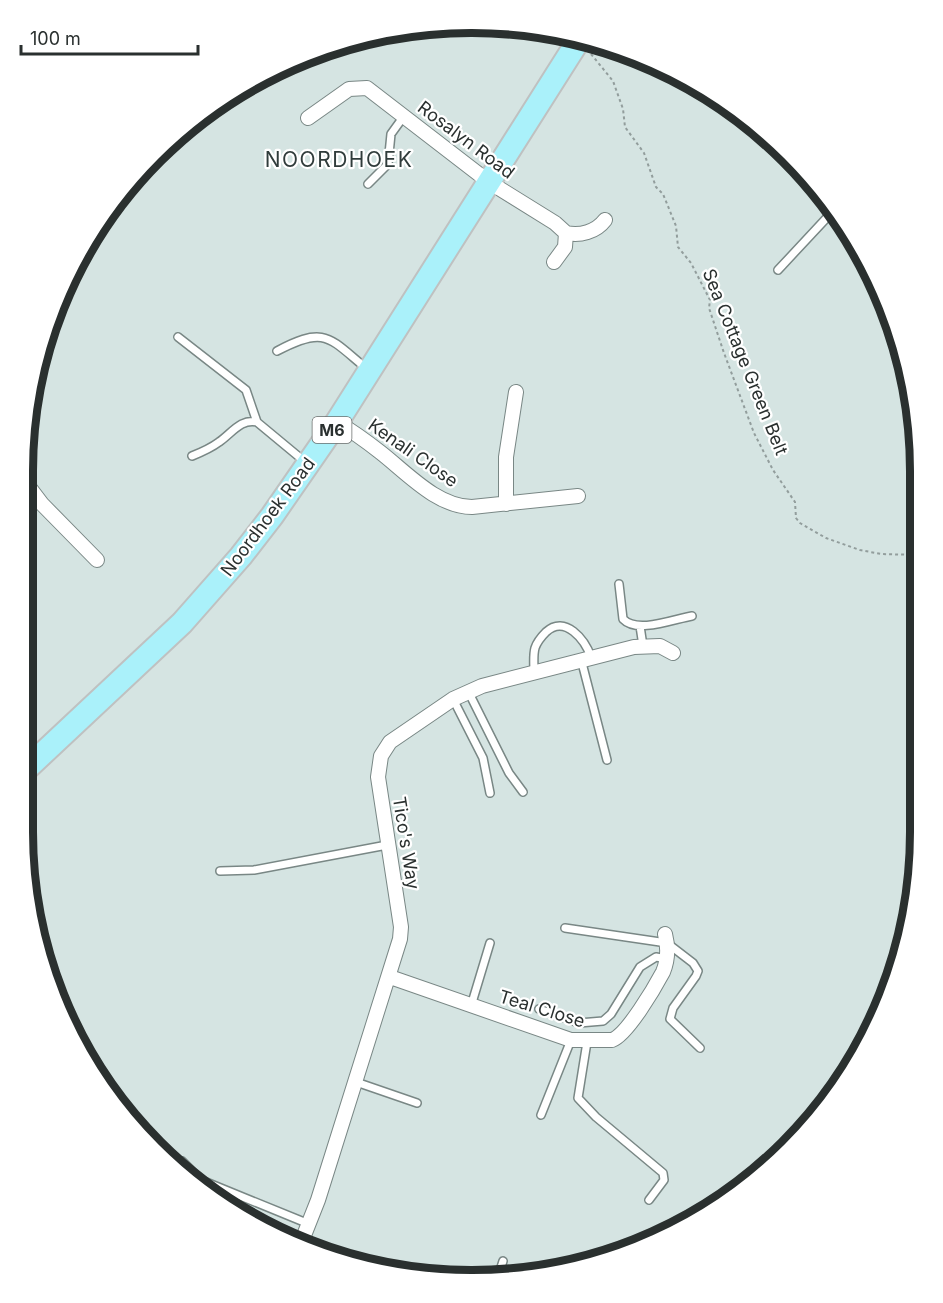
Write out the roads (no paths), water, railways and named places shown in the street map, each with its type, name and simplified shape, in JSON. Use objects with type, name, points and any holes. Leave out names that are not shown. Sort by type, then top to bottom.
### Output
[{"type":"main road","name":"Noordhoek Road","points":[[33,762],[182,623],[242,556],[338,422],[575,46]]},
{"type":"street","name":"Rosalyn Road","points":[[308,118],[349,89],[362,86],[372,90],[489,182],[555,223],[566,233]]},
{"type":"street","points":[[554,262],[565,247],[566,233],[585,233],[599,226],[604,220]]},
{"type":"street","points":[[506,504],[506,457],[516,392]]},
{"type":"street","name":"Kenali Close","points":[[338,422],[371,445],[407,475],[449,502],[465,507],[578,496]]},
{"type":"street","points":[[33,493],[97,560]]},
{"type":"street","name":"Tico's Way","points":[[304,1237],[398,950],[401,927],[378,777],[381,756],[390,741],[468,691],[586,658],[643,646],[660,646],[673,653]]},
{"type":"street","name":"Teal Close","points":[[390,977],[571,1040],[587,1042],[612,1040],[621,1035],[663,972],[667,959],[666,939]]},
{"type":"lane","points":[[368,184],[388,164],[391,134],[404,116]]},
{"type":"lane","points":[[778,270],[828,217]]},
{"type":"lane","points":[[278,351],[310,336],[324,337],[369,371]]},
{"type":"lane","points":[[178,337],[246,390],[256,422],[309,464]]},
{"type":"lane","points":[[192,456],[219,443],[243,422],[256,422]]},
{"type":"lane","points":[[619,584],[623,619],[632,625],[640,626],[692,616]]},
{"type":"lane","points":[[640,626],[643,646]]},
{"type":"lane","points":[[534,672],[537,643],[550,628],[565,627],[581,638],[607,760]]},
{"type":"lane","points":[[468,691],[509,773],[523,792]]},
{"type":"lane","points":[[453,699],[483,758],[489,794]]},
{"type":"lane","points":[[220,871],[254,870],[387,845]]},
{"type":"lane","points":[[565,928],[666,939],[693,963],[698,971],[690,987],[673,1008],[670,1019],[700,1048]]},
{"type":"lane","points":[[471,1006],[490,943]]},
{"type":"lane","points":[[540,1009],[579,1023],[603,1021],[611,1014],[640,967],[656,957],[667,959]]},
{"type":"lane","points":[[542,1115],[571,1040]]},
{"type":"lane","points":[[587,1042],[578,1093],[579,1101],[663,1173],[664,1180],[650,1200]]},
{"type":"lane","points":[[356,1082],[417,1103]]},
{"type":"lane","points":[[213,1185],[309,1224]]},
{"type":"lane","points":[[501,1269],[503,1261]]},
{"type":"district","name":"NOORDHOEK","points":[[339,160]]}]
